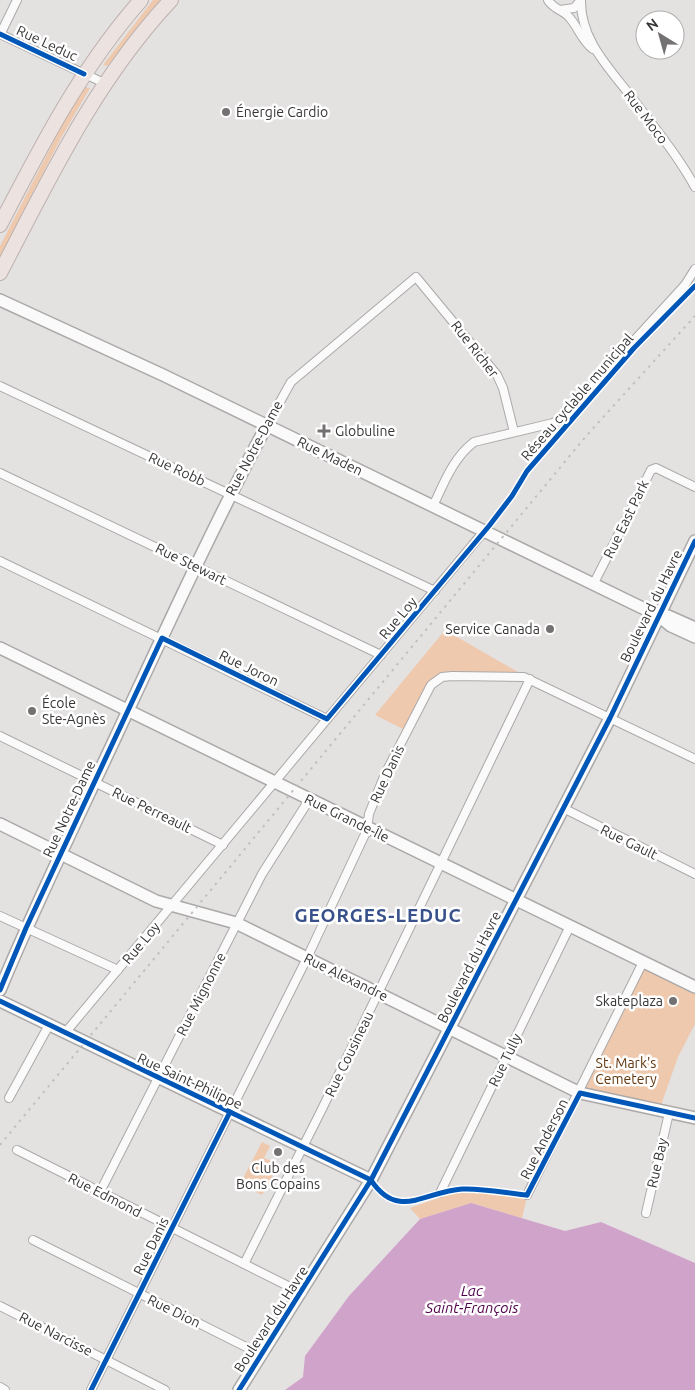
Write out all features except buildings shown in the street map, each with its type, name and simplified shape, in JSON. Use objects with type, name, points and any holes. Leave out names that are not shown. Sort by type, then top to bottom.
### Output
[{"type":"highway","points":[[0,226],[52,126],[84,74],[141,0]]},
{"type":"highway","points":[[0,273],[64,151],[104,83],[171,0]]},
{"type":"street","points":[[0,34],[17,0]]},
{"type":"street","name":"Rue Moco","points":[[548,0],[557,10],[570,18],[582,39],[595,50],[659,134],[695,187]]},
{"type":"street","name":"Rue Moco","points":[[557,10],[568,11],[574,8],[581,0]]},
{"type":"street","name":"Rue Moco","points":[[581,0],[582,19],[595,50]]},
{"type":"street","name":"Rue Leduc","points":[[0,34],[104,83]]},
{"type":"street","points":[[433,506],[454,462],[474,442],[553,423],[564,417],[685,285],[695,269]]},
{"type":"street","name":"Rue Richer","points":[[416,277],[497,376],[503,388],[514,432]]},
{"type":"street","name":"Rue Notre-Dame","points":[[0,990],[26,928],[230,494],[291,382],[416,277]]},
{"type":"street","name":"Rue Maden","points":[[0,300],[485,530],[659,616],[671,626],[695,637]]},
{"type":"street","name":"Rue Robb","points":[[0,386],[435,591]]},
{"type":"street","name":"Rue East Park","points":[[593,585],[651,470],[656,468],[695,487]]},
{"type":"street","name":"Rue Stewart","points":[[0,473],[381,655]]},
{"type":"street","name":"Rue Loy","points":[[66,1033],[485,530]]},
{"type":"street","name":"Boulevard du Havre","points":[[239,1390],[302,1293],[371,1180],[610,718],[695,541]]},
{"type":"street","name":"Rue Joron","points":[[0,561],[327,719]]},
{"type":"street","name":"Rue Maden","points":[[659,616],[668,616],[695,628]]},
{"type":"street","name":"Rue Grande-Île","points":[[0,648],[275,784],[695,987]]},
{"type":"street","name":"Rue Danis","points":[[91,1390],[307,958],[368,828],[371,809],[385,774],[431,685],[436,680],[452,676],[517,676],[530,680],[695,759]]},
{"type":"street","name":"Rue Cousineau","points":[[244,1264],[379,993],[530,680]]},
{"type":"street","name":"Rue Perreault","points":[[0,736],[223,845]]},
{"type":"street","name":"Rue Mignonne","points":[[100,1192],[262,874],[309,800]]},
{"type":"street","name":"Rue Gault","points":[[563,808],[695,874]]},
{"type":"street","name":"Rue Alexandre","points":[[0,824],[172,906],[236,923],[580,1092],[669,1114],[695,1118]]},
{"type":"street","points":[[0,916],[118,970]]},
{"type":"street","name":"Rue Tully","points":[[440,1193],[570,926]]},
{"type":"street","name":"Rue Anderson","points":[[527,1195],[644,962]]},
{"type":"street","name":"Rue Saint-Philippe","points":[[0,1002],[371,1180]]},
{"type":"street","points":[[9,1098],[49,1025]]},
{"type":"street","name":"Rue Bay","points":[[646,1213],[669,1114]]},
{"type":"street","name":"Rue Edmond","points":[[17,1150],[302,1293]]},
{"type":"street","name":"Rue Dion","points":[[33,1240],[262,1355]]},
{"type":"street","name":"Rue Narcisse","points":[[0,1306],[165,1390]]},
{"type":"street","points":[[0,1388],[5,1390]]},
{"type":"green space","points":[[153,0],[164,0],[112,61],[107,66],[103,65]]},
{"type":"green space","points":[[84,87],[90,88],[61,138],[0,257],[0,246],[60,129]]},
{"type":"green space","points":[[445,630],[530,679],[441,672],[403,729],[375,715]]},
{"type":"green space","name":"St. Mark's Cemetery","points":[[643,962],[695,987],[695,1024],[678,1057],[660,1108],[582,1090]]},
{"type":"green space","points":[[262,1142],[270,1146],[264,1158],[280,1164],[262,1195],[240,1184]]},
{"type":"green space","points":[[455,1192],[527,1197],[522,1218],[471,1203],[420,1219],[410,1208]]},
{"type":"water","name":"Lac Saint-François","points":[[471,1203],[565,1231],[601,1222],[695,1263],[695,1390],[285,1390],[303,1377],[305,1356],[349,1296],[420,1219]]},
{"type":"railway","points":[[0,1145],[587,435],[695,316]]},
{"type":"cycle path","points":[[0,34],[84,74]]},
{"type":"cycle path","name":"Réseau cyclable municipal","points":[[0,990],[26,928],[162,638],[327,719],[489,526],[512,496],[527,471],[634,348],[695,286]]},
{"type":"cycle path","points":[[239,1390],[371,1180],[610,718],[695,541]]},
{"type":"cycle path","points":[[0,1001],[371,1180]]},
{"type":"cycle path","points":[[527,1195],[580,1093],[695,1118]]},
{"type":"cycle path","points":[[91,1390],[230,1112]]},
{"type":"cycle path","points":[[371,1180],[381,1192],[392,1199],[402,1201],[413,1201],[462,1189],[527,1195]]},
{"type":"place","name":"Énergie Cardio","points":[[226,112]]},
{"type":"place","name":"Globuline","points":[[324,431]]},
{"type":"place","name":"Service Canada","points":[[550,629]]},
{"type":"place","name":"École Ste-Agnès","points":[[32,711]]},
{"type":"place","name":"Skateplaza","points":[[673,1001]]},
{"type":"place","name":"Club des Bons Copains","points":[[278,1152]]},
{"type":"district","name":"GEORGES-LEDUC","points":[[378,915]]}]
